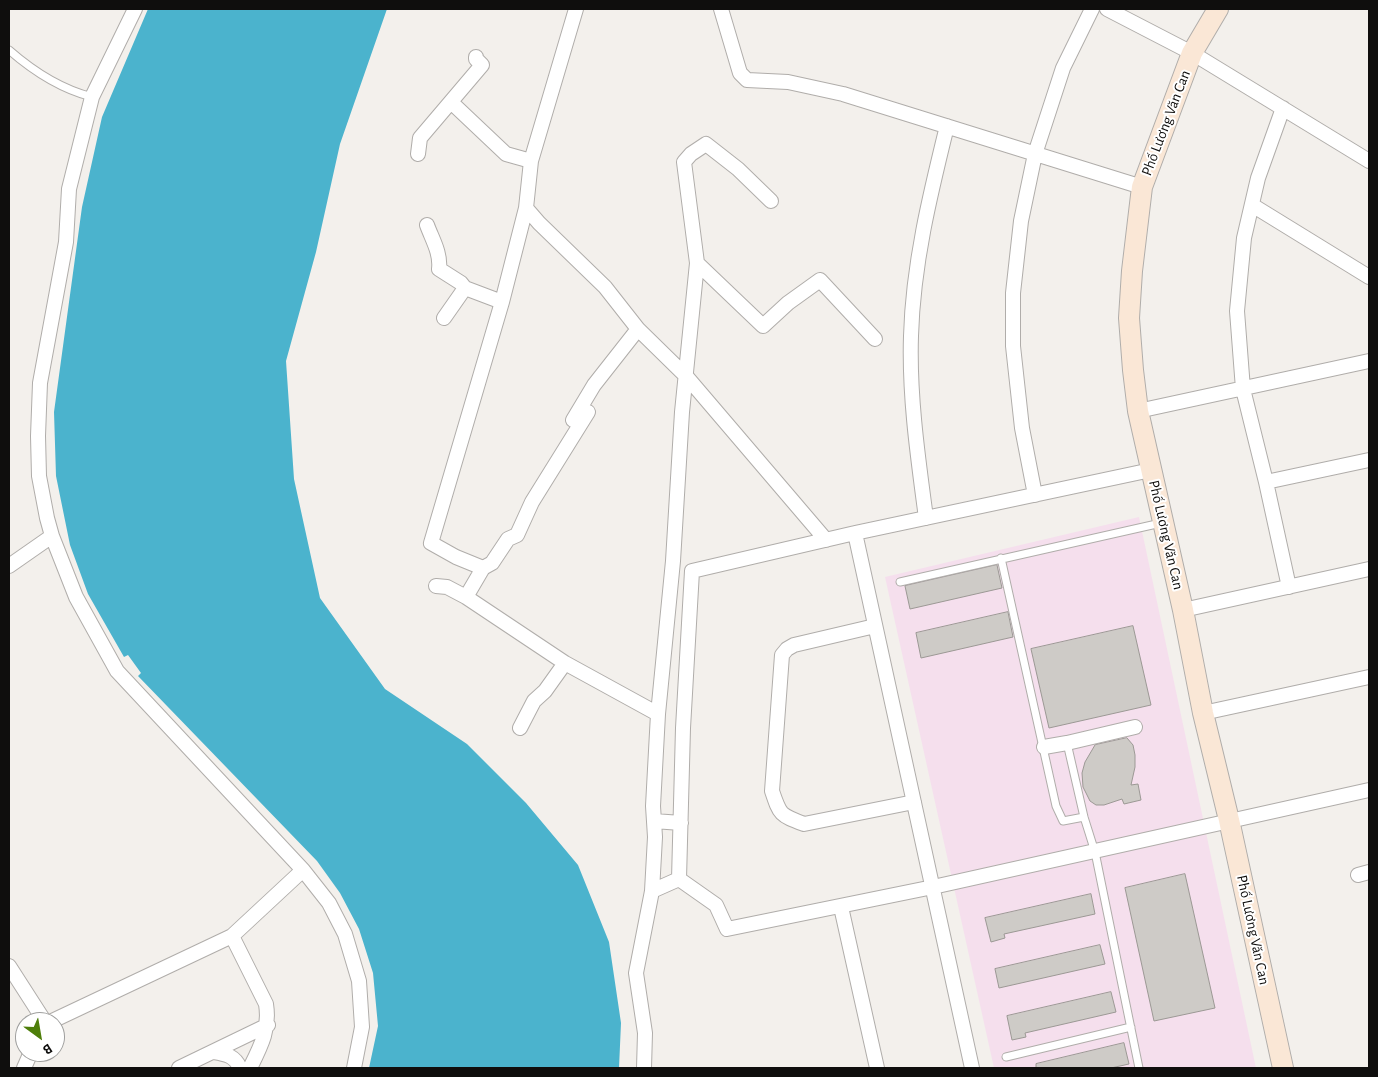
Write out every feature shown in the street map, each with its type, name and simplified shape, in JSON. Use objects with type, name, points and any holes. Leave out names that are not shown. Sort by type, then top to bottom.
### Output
[{"type":"street","points":[[135,9],[92,97],[68,189],[66,242],[40,383],[39,476],[52,536],[76,597],[117,671],[303,870],[329,903],[345,934],[359,981],[362,1027],[354,1068]]},
{"type":"street","points":[[483,568],[456,557],[431,543],[502,302],[526,208],[531,161],[576,9]]},
{"type":"street","points":[[721,9],[740,73],[747,80],[788,82],[843,94],[1142,188]]},
{"type":"street","points":[[1035,495],[1021,419],[1013,346],[1013,302],[1021,221],[1035,154],[1064,68],[1092,9]]},
{"type":"street","points":[[1107,9],[1192,53],[1369,161]]},
{"type":"street","name":"Phố Lương Văn Can","points":[[1218,9],[1192,53],[1142,188],[1132,271],[1129,318],[1132,370],[1138,411],[1183,610],[1203,713],[1229,820],[1283,1068]]},
{"type":"street","points":[[418,154],[420,138],[482,65],[476,59],[476,56]]},
{"type":"street","points":[[451,102],[506,154],[531,161]]},
{"type":"street","points":[[1282,108],[1258,178],[1244,238],[1237,311],[1243,389],[1289,587]]},
{"type":"street","points":[[926,518],[918,454],[911,336],[917,263],[947,126]]},
{"type":"street","points":[[644,1068],[645,1033],[636,973],[652,891],[658,714],[673,561],[686,376],[697,264],[684,162],[691,154],[706,144],[738,169],[771,201]]},
{"type":"street","points":[[1252,205],[1369,278]]},
{"type":"street","points":[[526,208],[605,287],[638,329],[686,376],[826,540]]},
{"type":"street","points":[[427,225],[439,255],[439,269],[461,283],[465,288],[502,302]]},
{"type":"street","points":[[697,264],[763,326],[788,303],[820,280],[875,339]]},
{"type":"street","points":[[444,318],[465,288]]},
{"type":"street","points":[[556,448],[594,385],[638,329]]},
{"type":"street","points":[[1138,411],[1369,361]]},
{"type":"street","points":[[466,597],[483,568],[492,563],[508,539],[517,535],[532,502],[588,412]]},
{"type":"street","points":[[1266,482],[1369,460]]},
{"type":"street","points":[[673,561],[692,571],[855,533],[1151,470]]},
{"type":"street","points":[[855,533],[972,1068]]},
{"type":"street","points":[[9,566],[52,536]]},
{"type":"street","points":[[1183,610],[1369,569]]},
{"type":"street","points":[[679,879],[683,728],[692,571]]},
{"type":"street","points":[[436,586],[447,587],[466,597],[565,663],[658,714]]},
{"type":"street","points":[[876,626],[794,645],[782,655],[772,791],[779,812],[790,819],[804,824],[914,802]]},
{"type":"street","points":[[520,728],[534,701],[565,663]]},
{"type":"street","points":[[1203,713],[1369,677]]},
{"type":"street","points":[[1044,746],[1067,743],[1135,726]]},
{"type":"street","points":[[679,879],[716,904],[727,929],[841,907],[1369,790]]},
{"type":"street","points":[[654,821],[681,823]]},
{"type":"street","points":[[65,1015],[232,936],[303,870]]},
{"type":"street","points":[[652,891],[679,879]]},
{"type":"street","points":[[841,907],[877,1068]]},
{"type":"street","points":[[232,936],[266,1004],[268,1025],[261,1047],[250,1068]]},
{"type":"street","points":[[9,966],[39,1012]]},
{"type":"street","points":[[179,1068],[268,1025]]},
{"type":"street","points":[[214,1052],[228,1055],[237,1061],[240,1068]]},
{"type":"lane","points":[[9,50],[50,81],[74,92],[92,97]]},
{"type":"lane","points":[[900,582],[1162,522]]},
{"type":"lane","points":[[1001,558],[1056,806],[1063,821],[1084,817]]},
{"type":"lane","points":[[1067,743],[1084,817],[1095,852],[1139,1068]]},
{"type":"lane","points":[[1006,1057],[1131,1027]]},
{"type":"shaded area","points":[[1139,517],[1256,1068],[994,1068],[885,577]]},
{"type":"water","points":[[148,9],[387,9],[340,144],[316,252],[286,361],[294,479],[320,598],[385,689],[467,744],[526,803],[578,865],[609,942],[621,1023],[619,1068],[369,1068],[378,1026],[373,973],[359,929],[340,893],[317,861],[138,676],[141,673],[128,655],[124,657],[88,594],[70,545],[56,476],[54,412],[82,207],[102,117]]},
{"type":"building","points":[[997,565],[1002,588],[910,609],[905,586]]},
{"type":"building","points":[[1008,612],[1013,637],[921,658],[916,633]]},
{"type":"building","points":[[1133,626],[1151,705],[1049,728],[1031,649]]},
{"type":"building","points":[[1127,738],[1133,745],[1135,755],[1135,767],[1131,785],[1138,784],[1141,800],[1124,804],[1122,799],[1104,805],[1096,805],[1090,801],[1083,787],[1082,773],[1085,762],[1095,745]]},
{"type":"building","points":[[1185,874],[1215,1008],[1154,1021],[1125,888]]},
{"type":"building","points":[[1091,894],[1095,914],[1004,934],[1005,938],[991,942],[985,918]]},
{"type":"building","points":[[1100,945],[1105,964],[999,988],[995,969]]},
{"type":"building","points":[[1111,992],[1116,1012],[1025,1033],[1026,1037],[1012,1040],[1007,1016]]},
{"type":"building","points":[[1124,1043],[1129,1064],[1111,1068],[1036,1068],[1036,1064]]}]
